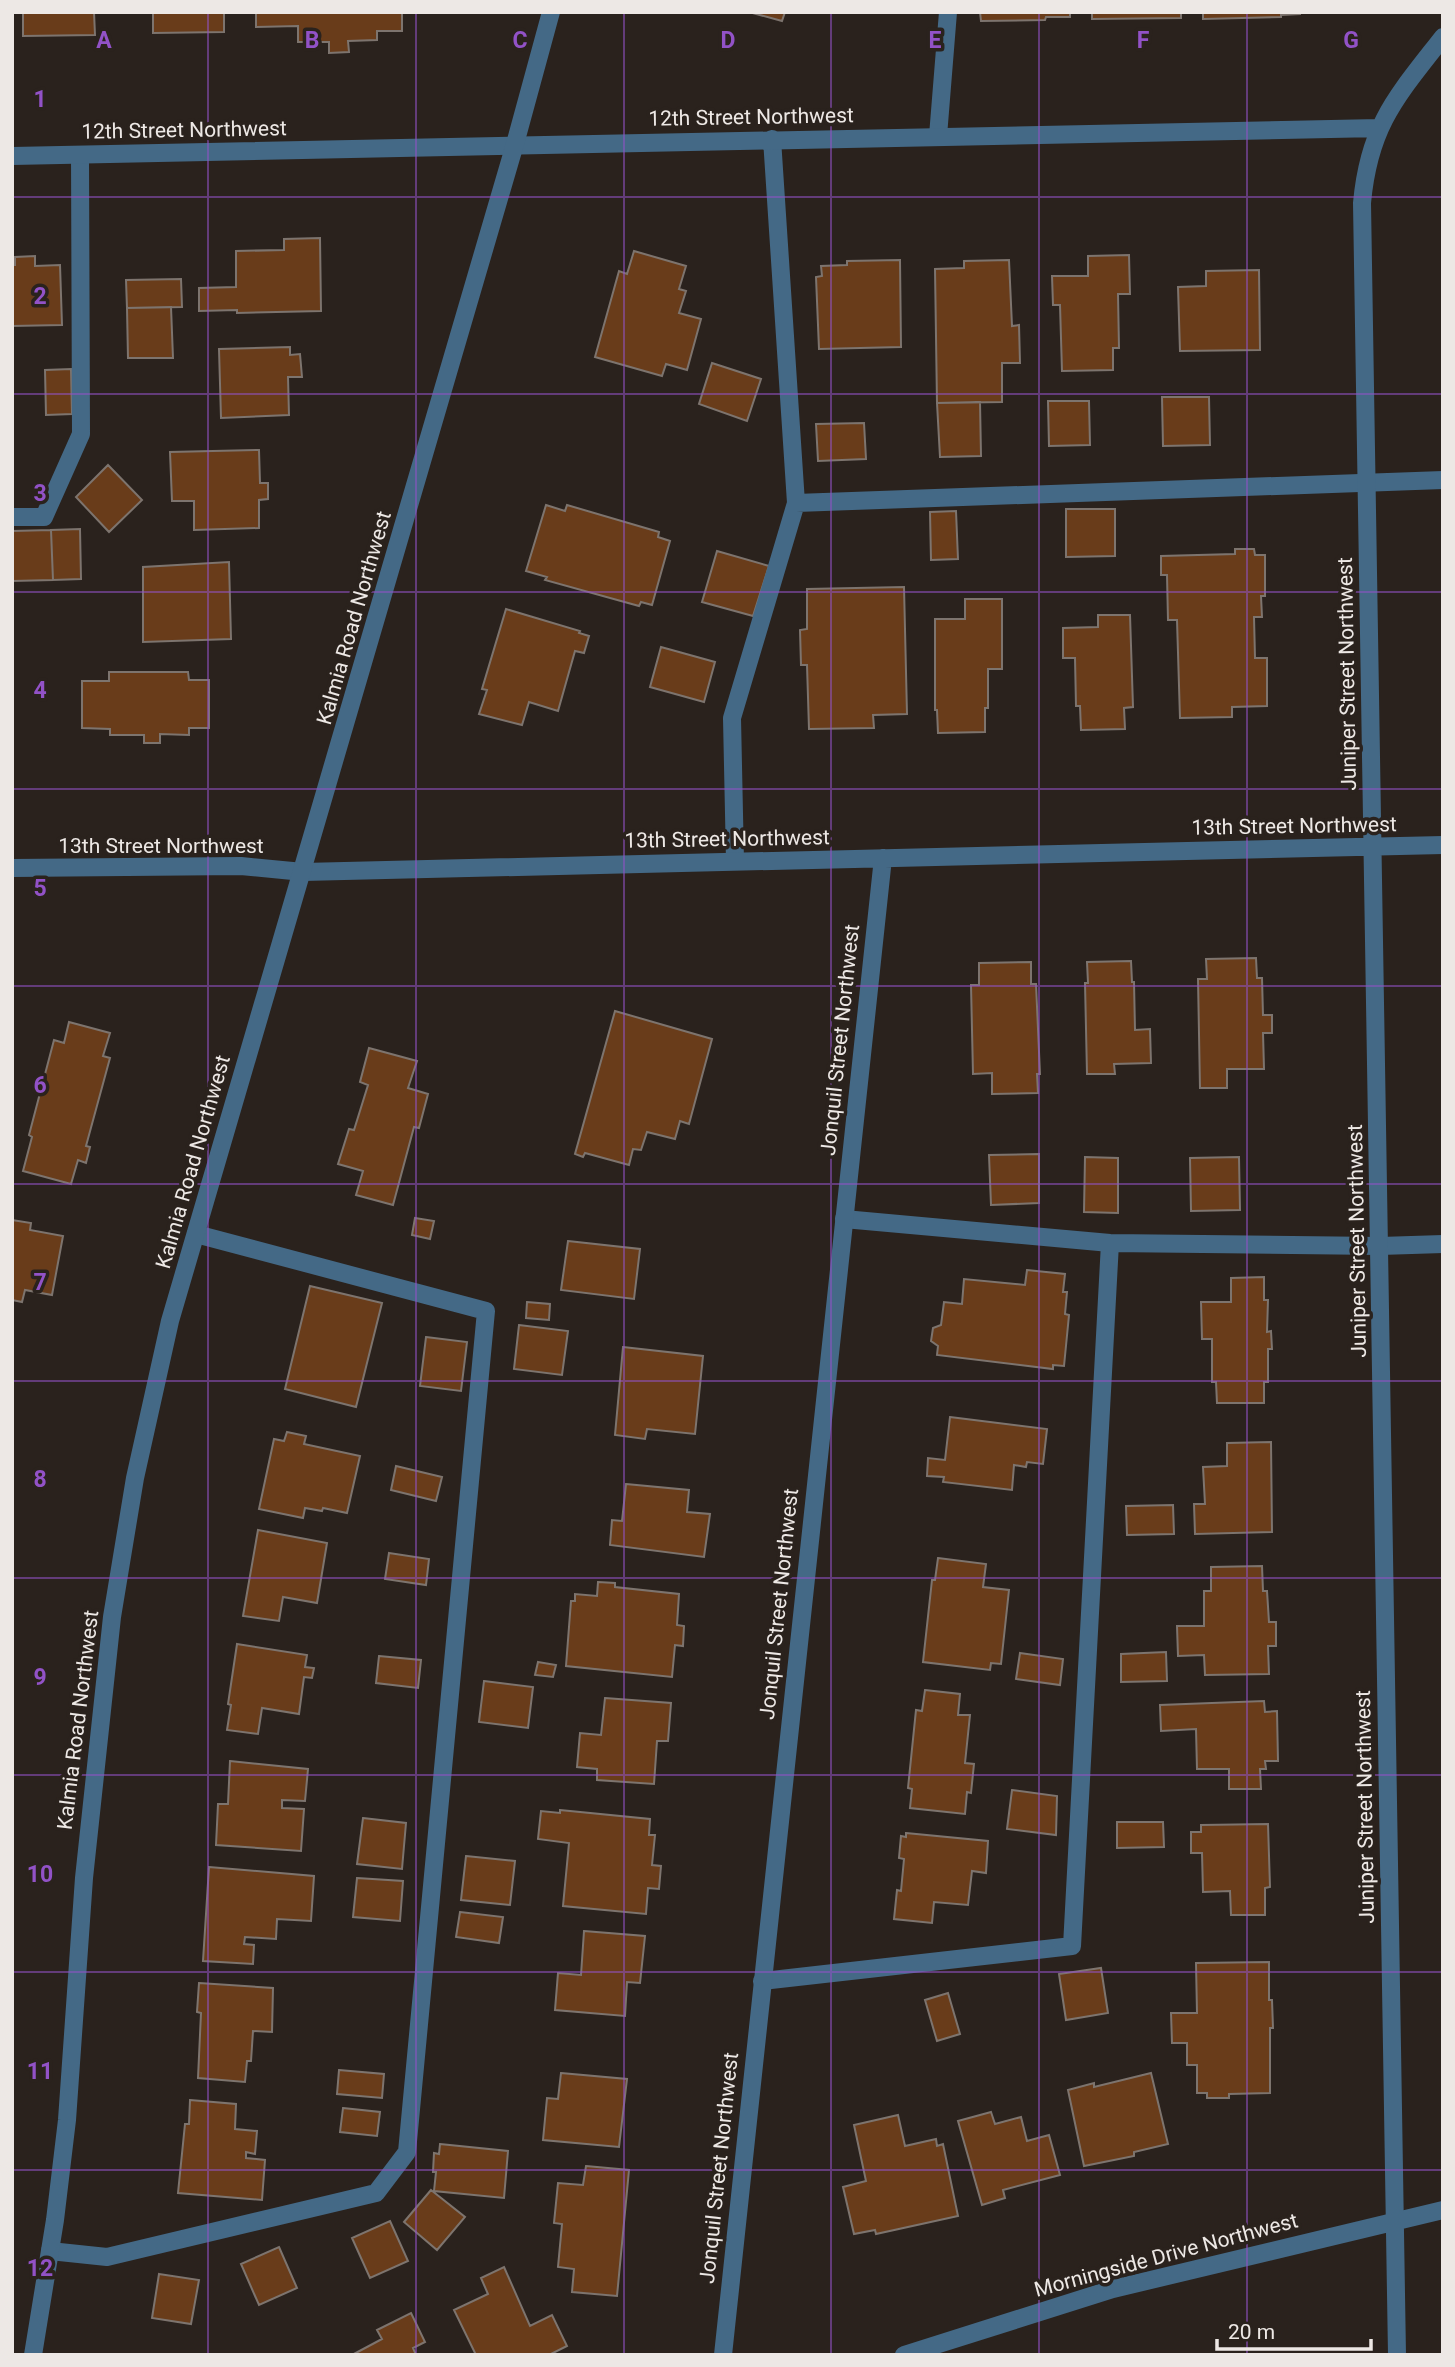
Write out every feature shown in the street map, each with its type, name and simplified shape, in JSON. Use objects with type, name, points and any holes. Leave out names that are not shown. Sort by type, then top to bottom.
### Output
[{"type":"street","name":"Kalmia Road Northwest","points":[[33,2355],[67,2120],[83,1878],[112,1617],[135,1478],[170,1321],[515,144],[551,12]]},
{"type":"street","points":[[938,136],[948,12]]},
{"type":"street","points":[[1379,128],[1402,90],[1443,37]]},
{"type":"street","name":"12th Street Northwest","points":[[12,156],[1379,128]]},
{"type":"street","name":"Juniper Street Northwest","points":[[1379,128],[1369,155],[1362,203],[1397,2355]]},
{"type":"street","points":[[735,861],[732,718],[796,503],[772,139]]},
{"type":"street","points":[[12,517],[44,517],[81,433],[80,155]]},
{"type":"street","points":[[796,503],[1443,480]]},
{"type":"street","name":"13th Street Northwest","points":[[12,869],[241,866],[303,872],[1443,845]]},
{"type":"street","name":"Jonquil Street Northwest","points":[[723,2355],[883,858]]},
{"type":"street","points":[[844,1219],[1110,1243],[1380,1246],[1443,1244]]},
{"type":"street","points":[[50,2251],[107,2256],[376,2193],[407,2152],[486,1311],[196,1234]]},
{"type":"street","points":[[762,1981],[1072,1946],[1110,1243]]},
{"type":"street","name":"Morningside Drive Northwest","points":[[904,2355],[1113,2290],[1443,2210]]},
{"type":"building","points":[[23,12],[94,12],[95,35],[23,36]]},
{"type":"building","points":[[153,12],[224,12],[224,32],[153,33]]},
{"type":"building","points":[[256,12],[402,12],[402,31],[377,31],[377,40],[348,41],[349,52],[329,53],[329,42],[298,42],[298,26],[256,27]]},
{"type":"building","points":[[749,12],[785,12],[782,21]]},
{"type":"building","points":[[980,12],[1070,12],[1070,17],[981,21]]},
{"type":"building","points":[[1092,12],[1181,12],[1181,18],[1092,19]]},
{"type":"building","points":[[1203,12],[1300,12],[1300,14],[1203,19]]},
{"type":"building","points":[[320,238],[321,311],[199,311],[199,288],[236,287],[236,251],[284,250],[284,239]]},
{"type":"building","points":[[634,251],[686,266],[679,289],[686,291],[679,313],[701,319],[687,370],[666,364],[662,376],[595,357],[619,271],[627,274]]},
{"type":"building","points":[[1129,255],[1130,294],[1118,294],[1119,348],[1113,348],[1113,370],[1062,371],[1060,305],[1053,305],[1052,276],[1088,276],[1088,256]]},
{"type":"building","points":[[35,256],[35,266],[60,265],[62,325],[12,326],[12,265],[15,265],[15,257]]},
{"type":"building","points":[[900,260],[901,347],[819,349],[816,277],[822,276],[821,266],[847,265],[847,261]]},
{"type":"building","points":[[1009,260],[1012,326],[1019,325],[1020,363],[1002,363],[1002,402],[937,403],[935,269],[964,268],[964,261]]},
{"type":"building","points":[[1259,270],[1260,350],[1180,351],[1178,287],[1206,286],[1206,271]]},
{"type":"building","points":[[181,279],[182,307],[127,308],[126,280]]},
{"type":"building","points":[[171,307],[173,358],[128,358],[127,308]]},
{"type":"building","points":[[290,347],[290,355],[300,354],[302,377],[288,377],[289,415],[221,418],[219,349]]},
{"type":"building","points":[[712,363],[761,379],[747,421],[699,404]]},
{"type":"building","points":[[71,369],[72,414],[46,415],[45,370]]},
{"type":"building","points":[[1162,397],[1209,397],[1210,445],[1163,446]]},
{"type":"building","points":[[1048,401],[1089,401],[1090,445],[1049,446]]},
{"type":"building","points":[[980,402],[981,456],[940,457],[937,403]]},
{"type":"building","points":[[864,423],[866,459],[818,461],[816,424]]},
{"type":"building","points":[[259,450],[260,483],[268,483],[268,499],[259,500],[259,528],[194,530],[194,501],[172,501],[170,452]]},
{"type":"building","points":[[108,465],[142,500],[109,532],[76,497]]},
{"type":"building","points":[[546,505],[565,511],[567,505],[659,532],[658,537],[670,541],[652,605],[641,602],[639,606],[545,580],[547,577],[526,571]]},
{"type":"building","points":[[1066,509],[1115,509],[1115,556],[1066,557]]},
{"type":"building","points":[[956,511],[958,559],[931,560],[930,512]]},
{"type":"building","points":[[80,529],[81,579],[53,580],[51,530]]},
{"type":"building","points":[[51,530],[53,580],[12,581],[12,531]]},
{"type":"building","points":[[1235,549],[1254,549],[1255,555],[1265,555],[1262,617],[1254,617],[1255,658],[1267,658],[1267,706],[1232,707],[1232,717],[1180,718],[1177,620],[1168,620],[1167,575],[1161,575],[1161,556],[1235,554]]},
{"type":"building","points":[[717,551],[769,566],[753,616],[702,602]]},
{"type":"building","points":[[229,562],[231,639],[143,642],[143,567]]},
{"type":"building","points":[[904,587],[907,714],[873,715],[874,728],[809,729],[807,665],[801,665],[800,630],[807,629],[807,589]]},
{"type":"building","points":[[965,599],[1002,599],[1002,669],[988,669],[985,732],[938,733],[935,710],[935,619],[965,619]]},
{"type":"building","points":[[506,609],[589,636],[584,653],[575,651],[558,711],[529,702],[522,725],[479,714],[487,690],[482,689]]},
{"type":"building","points":[[1098,615],[1130,615],[1133,707],[1124,708],[1125,729],[1081,730],[1080,706],[1076,706],[1075,658],[1063,658],[1063,628],[1098,627]]},
{"type":"building","points":[[661,647],[715,662],[704,702],[650,687]]},
{"type":"building","points":[[109,672],[188,672],[189,680],[209,680],[209,728],[189,728],[189,735],[160,734],[160,743],[144,743],[144,735],[110,735],[110,729],[82,728],[82,681],[109,681]]},
{"type":"building","points":[[1256,958],[1257,978],[1262,978],[1263,1015],[1272,1015],[1272,1033],[1263,1033],[1264,1069],[1227,1069],[1227,1088],[1200,1088],[1198,979],[1207,979],[1206,959]]},
{"type":"building","points":[[1131,961],[1135,1030],[1150,1029],[1151,1063],[1114,1064],[1115,1074],[1087,1074],[1087,962]]},
{"type":"building","points":[[1031,962],[1031,984],[1036,984],[1040,1074],[1037,1074],[1038,1093],[992,1094],[992,1073],[973,1074],[971,985],[979,985],[979,963]]},
{"type":"building","points":[[615,1011],[712,1039],[689,1124],[680,1121],[675,1139],[647,1132],[641,1150],[633,1149],[629,1165],[585,1153],[583,1157],[575,1154]]},
{"type":"building","points":[[69,1022],[110,1033],[103,1056],[110,1058],[86,1146],[90,1147],[86,1163],[78,1160],[71,1184],[23,1171],[32,1137],[29,1135],[54,1040],[64,1043]]},
{"type":"building","points":[[369,1048],[417,1061],[408,1088],[428,1094],[419,1128],[414,1127],[393,1205],[356,1195],[363,1171],[338,1164],[349,1129],[354,1130],[368,1085],[360,1082]]},
{"type":"building","points":[[1039,1154],[1039,1203],[991,1205],[989,1155]]},
{"type":"building","points":[[1085,1157],[1118,1158],[1118,1213],[1084,1212]]},
{"type":"building","points":[[1239,1157],[1240,1210],[1191,1211],[1190,1158]]},
{"type":"building","points":[[415,1218],[434,1221],[430,1239],[412,1235]]},
{"type":"building","points":[[12,1220],[31,1223],[30,1230],[63,1236],[52,1295],[25,1290],[22,1302],[12,1300]]},
{"type":"building","points":[[568,1241],[640,1249],[634,1299],[561,1290]]},
{"type":"building","points":[[1027,1270],[1065,1274],[1065,1314],[1069,1315],[1064,1366],[1053,1365],[1053,1369],[937,1355],[938,1346],[931,1341],[933,1328],[941,1325],[944,1302],[962,1304],[964,1279],[1025,1285]]},
{"type":"building","points":[[1264,1277],[1264,1300],[1268,1300],[1267,1332],[1271,1331],[1272,1349],[1268,1349],[1268,1382],[1264,1382],[1264,1403],[1217,1403],[1216,1382],[1212,1382],[1212,1339],[1202,1339],[1201,1302],[1231,1302],[1231,1278]]},
{"type":"building","points":[[310,1286],[382,1303],[356,1407],[285,1389]]},
{"type":"building","points":[[527,1302],[550,1304],[549,1320],[526,1318]]},
{"type":"building","points":[[519,1325],[568,1331],[562,1375],[514,1369]]},
{"type":"building","points":[[426,1337],[467,1342],[461,1391],[420,1386]]},
{"type":"building","points":[[623,1347],[703,1356],[695,1434],[647,1429],[645,1439],[615,1435]]},
{"type":"building","points":[[950,1417],[1047,1429],[1043,1464],[1027,1462],[1026,1467],[1014,1465],[1012,1490],[943,1482],[944,1477],[927,1476],[928,1458],[945,1460]]},
{"type":"building","points":[[287,1432],[306,1436],[304,1444],[360,1456],[347,1513],[323,1508],[322,1511],[305,1508],[303,1518],[259,1509],[274,1439],[284,1441]]},
{"type":"building","points":[[1271,1442],[1272,1532],[1195,1534],[1194,1504],[1205,1504],[1203,1467],[1227,1466],[1227,1443]]},
{"type":"building","points":[[396,1466],[442,1477],[436,1501],[391,1490]]},
{"type":"building","points":[[626,1484],[689,1490],[687,1512],[710,1514],[704,1557],[610,1545],[612,1520],[622,1521]]},
{"type":"building","points":[[1173,1505],[1174,1534],[1127,1535],[1126,1506]]},
{"type":"building","points":[[258,1530],[327,1543],[317,1603],[283,1597],[279,1621],[243,1616]]},
{"type":"building","points":[[389,1553],[429,1559],[426,1585],[385,1579]]},
{"type":"building","points":[[938,1558],[986,1564],[983,1587],[1009,1590],[1001,1664],[991,1663],[990,1670],[923,1662],[932,1580],[935,1580]]},
{"type":"building","points":[[1262,1566],[1263,1591],[1267,1591],[1269,1622],[1276,1622],[1276,1646],[1268,1646],[1269,1674],[1205,1675],[1204,1655],[1178,1656],[1177,1626],[1204,1626],[1204,1591],[1211,1591],[1211,1567]]},
{"type":"building","points":[[598,1582],[615,1583],[615,1587],[679,1594],[677,1625],[684,1626],[683,1646],[675,1645],[672,1677],[566,1666],[571,1601],[575,1601],[575,1594],[597,1596]]},
{"type":"building","points":[[237,1644],[307,1655],[305,1667],[314,1668],[312,1678],[304,1677],[299,1714],[262,1708],[258,1734],[227,1730]]},
{"type":"building","points":[[1166,1652],[1167,1681],[1121,1682],[1121,1654]]},
{"type":"building","points":[[1020,1653],[1063,1659],[1060,1685],[1016,1679]]},
{"type":"building","points":[[379,1656],[421,1660],[418,1688],[376,1683]]},
{"type":"building","points":[[538,1662],[556,1665],[553,1677],[535,1675]]},
{"type":"building","points":[[484,1681],[533,1687],[528,1728],[479,1722]]},
{"type":"building","points":[[925,1690],[960,1694],[958,1715],[970,1715],[965,1763],[974,1764],[971,1793],[967,1792],[965,1814],[910,1808],[912,1789],[908,1788],[916,1710],[922,1711]]},
{"type":"building","points":[[605,1698],[671,1703],[668,1741],[657,1741],[654,1784],[597,1780],[597,1769],[577,1767],[580,1733],[601,1735]]},
{"type":"building","points":[[1264,1701],[1265,1712],[1277,1711],[1278,1761],[1265,1761],[1266,1769],[1260,1769],[1261,1789],[1229,1789],[1229,1769],[1197,1769],[1196,1729],[1161,1731],[1160,1705]]},
{"type":"building","points":[[230,1761],[308,1769],[305,1801],[282,1800],[282,1808],[304,1809],[301,1851],[216,1845],[218,1804],[228,1804]]},
{"type":"building","points":[[1012,1790],[1057,1796],[1056,1835],[1007,1829]]},
{"type":"building","points":[[560,1810],[650,1819],[649,1835],[655,1835],[652,1865],[661,1866],[659,1889],[648,1888],[646,1914],[563,1906],[569,1843],[538,1839],[541,1811],[560,1813]]},
{"type":"building","points":[[363,1818],[406,1823],[402,1869],[357,1864]]},
{"type":"building","points":[[1117,1822],[1163,1822],[1164,1847],[1117,1848]]},
{"type":"building","points":[[1268,1824],[1270,1887],[1265,1888],[1265,1915],[1231,1915],[1230,1891],[1203,1892],[1202,1853],[1191,1853],[1191,1832],[1201,1832],[1201,1825]]},
{"type":"building","points":[[906,1833],[988,1841],[986,1873],[972,1871],[968,1905],[934,1902],[932,1923],[894,1919],[897,1890],[901,1891],[904,1859],[899,1858],[901,1836],[906,1837]]},
{"type":"building","points":[[466,1856],[515,1861],[510,1905],[461,1900]]},
{"type":"building","points":[[209,1867],[314,1876],[311,1921],[277,1919],[276,1939],[245,1937],[244,1944],[254,1945],[253,1964],[203,1961]]},
{"type":"building","points":[[357,1878],[403,1881],[400,1921],[353,1917]]},
{"type":"building","points":[[460,1912],[503,1917],[499,1943],[456,1937]]},
{"type":"building","points":[[584,1931],[645,1936],[640,1983],[627,1982],[625,2016],[555,2010],[558,1973],[581,1975]]},
{"type":"building","points":[[1269,1962],[1269,2000],[1272,2000],[1273,2028],[1270,2028],[1270,2093],[1229,2094],[1229,2098],[1207,2098],[1207,2093],[1197,2093],[1197,2065],[1187,2065],[1187,2043],[1172,2043],[1171,2013],[1197,2013],[1196,1963]]},
{"type":"building","points":[[1101,1968],[1108,2013],[1066,2020],[1059,1974]]},
{"type":"building","points":[[199,1983],[273,1988],[272,2032],[253,2031],[251,2061],[247,2061],[245,2082],[198,2078],[201,2013],[197,2012]]},
{"type":"building","points":[[948,1993],[960,2034],[937,2041],[925,2000]]},
{"type":"building","points":[[339,2070],[384,2074],[382,2098],[337,2094]]},
{"type":"building","points":[[561,2073],[627,2079],[619,2147],[543,2140],[547,2098],[558,2099]]},
{"type":"building","points":[[1151,2073],[1168,2144],[1134,2152],[1134,2156],[1084,2166],[1068,2090],[1094,2083],[1094,2087]]},
{"type":"building","points":[[190,2100],[236,2104],[235,2129],[257,2131],[255,2154],[246,2152],[246,2158],[265,2160],[262,2200],[178,2193]]},
{"type":"building","points":[[343,2108],[380,2112],[377,2136],[340,2132]]},
{"type":"building","points":[[991,2112],[995,2124],[1021,2117],[1027,2141],[1049,2135],[1060,2175],[1003,2190],[1005,2198],[982,2205],[958,2121]]},
{"type":"building","points":[[898,2115],[905,2146],[936,2139],[937,2146],[943,2144],[958,2216],[876,2234],[875,2230],[854,2234],[843,2187],[866,2181],[854,2125]]},
{"type":"building","points":[[440,2144],[508,2151],[504,2198],[434,2191],[434,2153],[439,2154]]},
{"type":"building","points":[[586,2166],[629,2170],[617,2296],[572,2292],[574,2269],[558,2267],[562,2224],[554,2223],[558,2183],[583,2185]]},
{"type":"building","points":[[431,2190],[465,2217],[437,2250],[404,2222]]},
{"type":"building","points":[[390,2221],[408,2261],[370,2278],[352,2238]]},
{"type":"building","points":[[279,2247],[297,2288],[259,2305],[241,2264]]},
{"type":"building","points":[[504,2267],[530,2326],[552,2315],[567,2346],[549,2355],[476,2355],[454,2310],[488,2294],[481,2278]]},
{"type":"building","points":[[159,2274],[199,2280],[191,2324],[152,2318]]},
{"type":"building","points":[[411,2313],[425,2342],[413,2348],[416,2355],[352,2355],[382,2339],[377,2330]]}]
